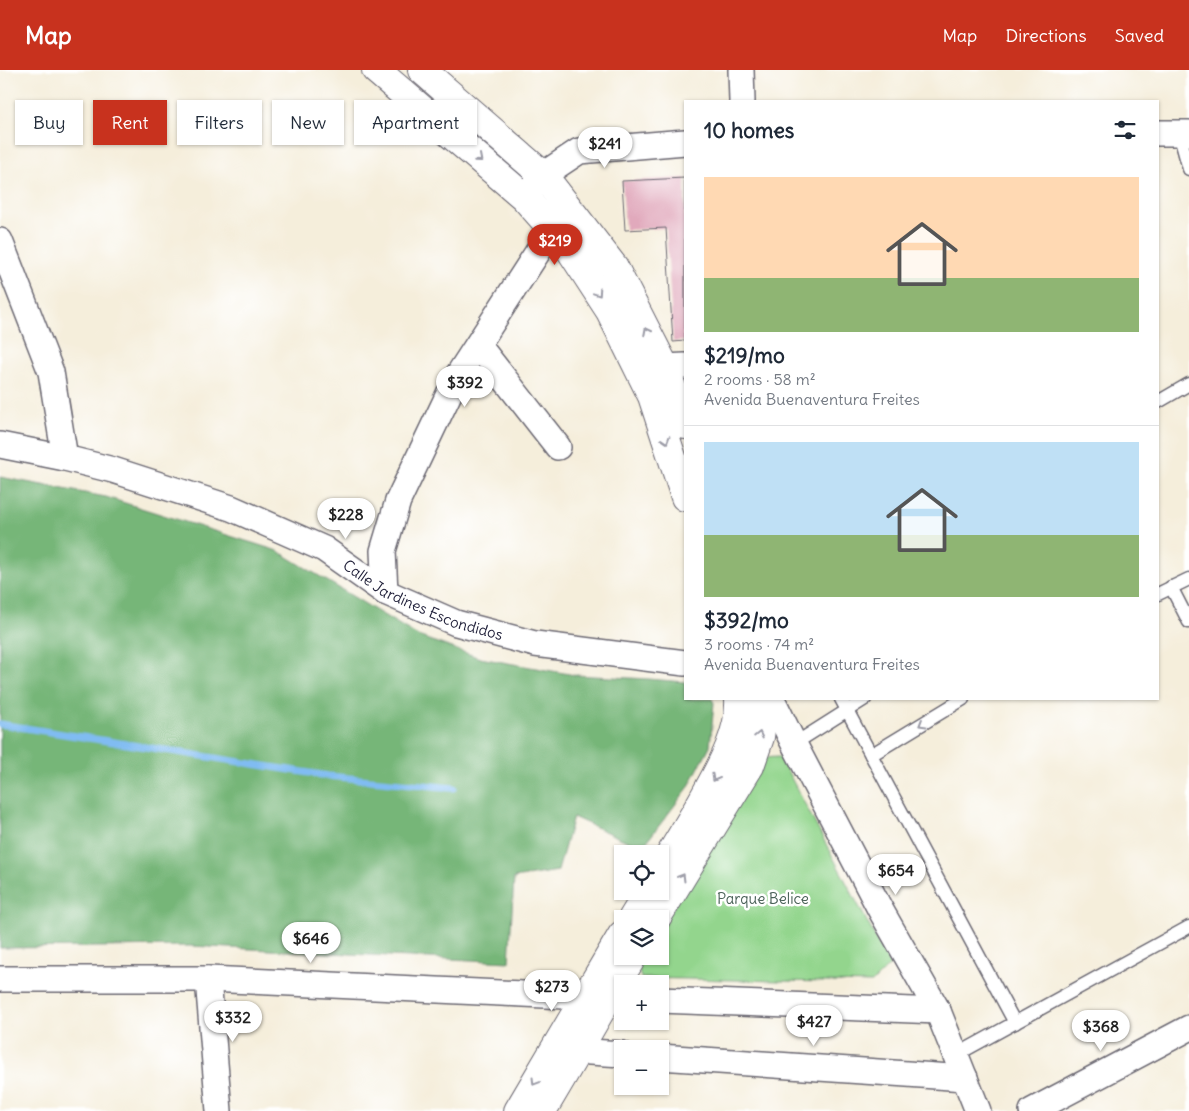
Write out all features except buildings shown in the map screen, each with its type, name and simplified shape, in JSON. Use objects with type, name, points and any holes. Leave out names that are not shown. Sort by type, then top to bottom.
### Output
[{"type":"main road","points":[[376,70],[524,197],[569,248],[615,319],[652,396],[684,494]]},
{"type":"main road","points":[[422,70],[543,175],[614,267],[675,366],[684,419]]},
{"type":"main road","points":[[669,856],[718,772],[733,736],[739,700]]},
{"type":"main road","points":[[662,910],[750,766],[760,736],[765,700]]},
{"type":"main road","points":[[605,998],[614,965]]},
{"type":"main road","points":[[518,1111],[605,998],[627,965]]},
{"type":"main road","points":[[542,1111],[566,1050]]},
{"type":"street","points":[[740,70],[742,100]]},
{"type":"street","points":[[524,197],[543,175],[580,151],[684,142]]},
{"type":"street","points":[[385,592],[383,551],[398,501],[458,375],[552,230]]},
{"type":"street","points":[[0,241],[51,372],[65,458]]},
{"type":"street","points":[[478,345],[558,447]]},
{"type":"street","name":"Calle Jardines Escondidos","points":[[0,445],[113,470],[231,508],[324,549],[385,592],[456,623],[535,644],[684,663]]},
{"type":"street","points":[[772,700],[880,910],[938,1012],[978,1111]]},
{"type":"street","points":[[0,979],[208,979],[605,998]]},
{"type":"street","points":[[208,979],[219,1111]]},
{"type":"street","points":[[669,1000],[938,1012]]},
{"type":"street","points":[[1032,1111],[1189,1028]]},
{"type":"street","points":[[566,1050],[614,1053]]},
{"type":"street","points":[[669,1057],[961,1067]]},
{"type":"lane","points":[[1175,133],[1189,169]]},
{"type":"lane","points":[[1159,401],[1189,384]]},
{"type":"lane","points":[[1159,593],[1189,579]]},
{"type":"lane","points":[[1171,587],[1189,622]]},
{"type":"lane","points":[[842,700],[1016,1023]]},
{"type":"lane","points":[[794,744],[863,700]]},
{"type":"lane","points":[[871,755],[961,700]]},
{"type":"lane","points":[[961,1067],[1016,1023],[1189,927]]},
{"type":"green space","points":[[0,477],[106,497],[278,551],[418,636],[480,658],[575,675],[684,682],[684,700],[712,700],[714,703],[710,746],[688,788],[644,845],[635,845],[573,817],[558,871],[514,878],[509,962],[190,946],[0,948]]},
{"type":"green space","name":"Parque Belice","points":[[780,757],[890,965],[872,983],[669,979],[669,975],[640,975],[637,965],[669,965],[669,910],[665,910],[756,758]]},
{"type":"waterway","points":[[0,724],[328,776],[454,788]]}]
